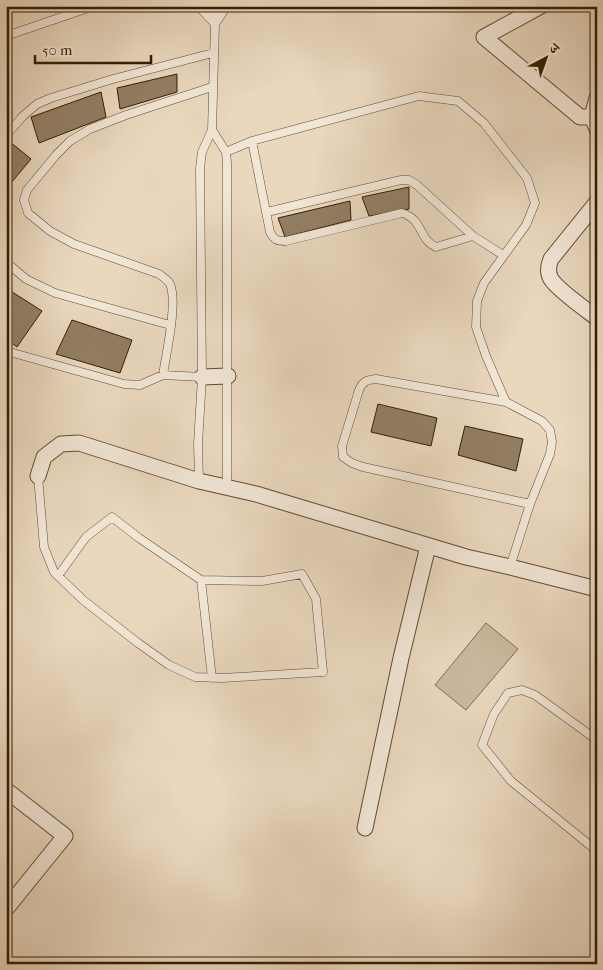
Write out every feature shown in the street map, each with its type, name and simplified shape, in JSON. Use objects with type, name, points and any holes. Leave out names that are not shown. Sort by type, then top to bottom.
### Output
[{"type":"street","points":[[541,6],[484,37],[580,116],[594,123],[597,98]]},
{"type":"street","points":[[597,202],[551,259],[548,268],[551,278],[558,287],[597,318]]},
{"type":"street","points":[[202,377],[228,376]]},
{"type":"street","points":[[38,476],[44,457],[61,444],[78,442],[199,482],[256,494],[466,557],[597,589]]},
{"type":"street","points":[[365,828],[401,658],[428,546]]},
{"type":"street","points":[[6,790],[64,836],[6,909]]},
{"type":"lane","points":[[6,36],[94,6]]},
{"type":"lane","points":[[198,6],[215,24]]},
{"type":"lane","points":[[199,482],[198,444],[202,377],[200,168],[202,152],[212,130],[215,24],[213,6]]},
{"type":"lane","points":[[215,24],[227,6]]},
{"type":"lane","points":[[6,136],[23,116],[37,104],[51,98],[113,79],[213,53]]},
{"type":"lane","points":[[163,375],[173,292],[169,282],[159,274],[74,244],[50,232],[28,213],[24,200],[27,190],[70,141],[90,130],[126,115],[212,87]]},
{"type":"lane","points":[[226,152],[252,141],[418,96],[458,102],[484,123],[526,178],[535,203],[526,225],[484,282],[477,301],[476,327],[506,402]]},
{"type":"lane","points":[[212,130],[226,152],[227,164],[227,487]]},
{"type":"lane","points":[[252,141],[270,232],[273,238],[278,241],[286,241],[402,213],[416,220],[430,244],[436,247],[474,236]]},
{"type":"lane","points":[[266,212],[401,180],[409,180],[474,236],[503,255]]},
{"type":"lane","points":[[6,262],[26,279],[55,293],[170,325]]},
{"type":"lane","points":[[6,351],[124,384],[140,385],[163,375],[202,377]]},
{"type":"lane","points":[[510,567],[530,504],[550,454],[552,442],[550,430],[542,421],[506,402],[376,379],[367,380],[362,384],[344,437],[342,446],[343,457],[363,467],[530,504]]},
{"type":"lane","points":[[38,476],[44,546],[54,572],[58,576],[91,606],[169,665],[196,677],[212,678],[324,672],[316,599],[302,574],[262,581],[201,580],[139,538],[112,517],[86,537],[58,576]]},
{"type":"lane","points":[[201,580],[212,678]]},
{"type":"lane","points":[[597,740],[535,695],[522,690],[508,693],[494,714],[482,745],[511,781],[597,851]]},
{"type":"shaded area","points":[[486,623],[518,649],[466,710],[435,685]]},
{"type":"building","points":[[177,74],[177,92],[120,109],[117,88]]},
{"type":"building","points":[[101,92],[106,117],[39,143],[31,117]]},
{"type":"building","points":[[9,141],[31,159],[6,189],[6,144]]},
{"type":"building","points":[[409,187],[409,209],[369,216],[362,197]]},
{"type":"building","points":[[350,201],[351,220],[285,237],[278,218]]},
{"type":"building","points":[[6,288],[42,311],[17,347],[6,339]]},
{"type":"building","points":[[72,320],[132,340],[120,373],[56,354]]},
{"type":"building","points":[[378,404],[437,418],[431,446],[371,432]]},
{"type":"building","points":[[465,426],[523,439],[516,471],[458,455]]}]
